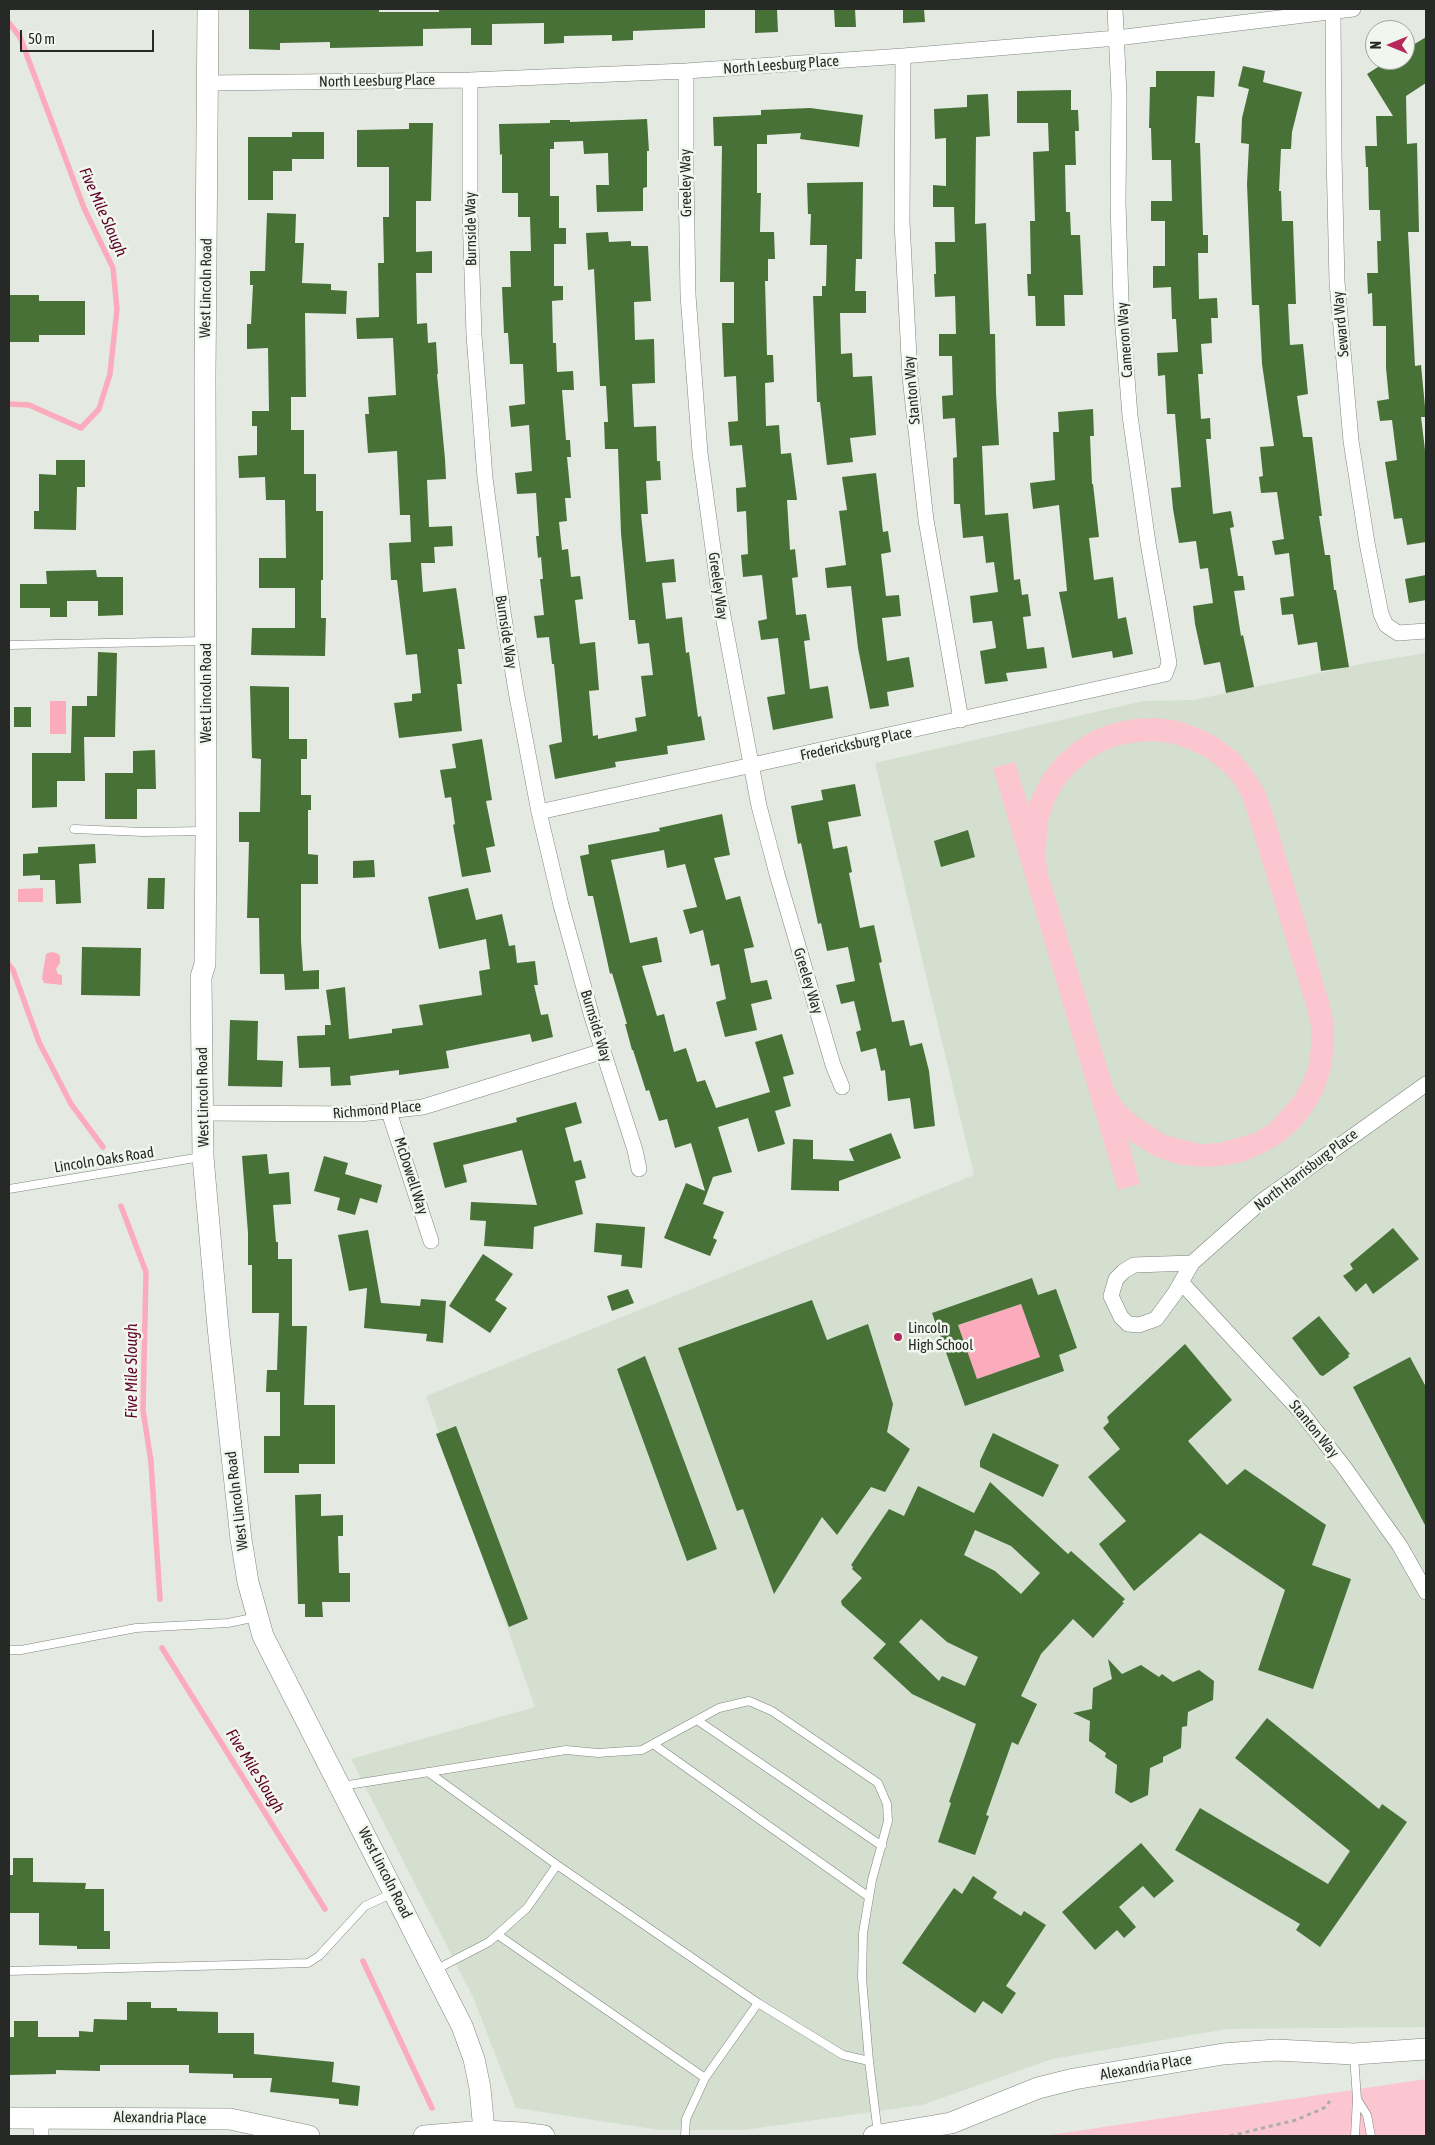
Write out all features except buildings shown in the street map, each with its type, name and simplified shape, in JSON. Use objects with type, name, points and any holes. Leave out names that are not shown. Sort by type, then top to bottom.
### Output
[{"type":"street","name":"West Lincoln Road","points":[[208,9],[205,374],[206,830],[205,964],[201,976],[202,1114],[203,1157],[238,1514],[248,1582],[256,1617],[263,1636],[462,2026],[474,2059],[480,2088],[484,2131]]},
{"type":"street","name":"Cameron Way","points":[[1115,9],[1119,95],[1118,222],[1121,301],[1130,406],[1148,543],[1169,663],[1168,668]]},
{"type":"street","name":"North Leesburg Place","points":[[208,83],[470,80],[686,71],[903,56],[1117,38],[1353,9]]},
{"type":"street","name":"Seward Way","points":[[1333,12],[1337,282],[1351,441],[1367,543],[1381,614],[1386,625],[1398,633],[1426,632]]},
{"type":"street","name":"Stanton Way","points":[[903,56],[902,222],[910,377],[926,520],[961,720]]},
{"type":"street","name":"Greeley Way","points":[[686,71],[688,295],[700,452],[720,600],[751,767],[777,874],[833,1066],[842,1087]]},
{"type":"street","name":"Burnside Way","points":[[470,80],[470,211],[474,326],[485,478],[503,612],[539,812],[561,905],[603,1051],[635,1150],[639,1169]]},
{"type":"street","name":"Fredericksburg Place","points":[[539,812],[1158,677],[1165,674],[1168,668]]},
{"type":"street","name":"Richmond Place","points":[[202,1114],[360,1114],[423,1107],[603,1051]]},
{"type":"street","name":"North Harrisburg Place","points":[[1192,1263],[1134,1265],[1124,1270],[1116,1279],[1111,1296],[1121,1317],[1128,1324],[1139,1325],[1147,1324],[1156,1319],[1192,1263],[1262,1202],[1426,1084]]},
{"type":"street","name":"McDowell Way","points":[[389,1112],[431,1241]]},
{"type":"street","name":"Stanton Way","points":[[1181,1282],[1300,1412],[1344,1467],[1400,1546],[1426,1592]]},
{"type":"street","name":"Alexandria Place","points":[[874,2136],[951,2123],[1038,2088],[1074,2079],[1223,2054],[1276,2050],[1354,2054],[1426,2049]]},
{"type":"street","name":"Alexandria Place","points":[[9,2118],[41,2127],[230,2120],[299,2135]]},
{"type":"street","points":[[424,2136],[484,2131],[544,2136]]},
{"type":"lane","points":[[9,644],[206,641]]},
{"type":"lane","points":[[74,829],[143,832],[206,830]]},
{"type":"lane","name":"Lincoln Oaks Road","points":[[9,1189],[203,1157]]},
{"type":"lane","points":[[9,1650],[21,1650],[136,1628],[228,1623],[256,1617]]},
{"type":"lane","points":[[340,1786],[566,1750],[598,1753],[642,1750],[719,1708],[749,1701],[772,1712],[878,1783],[887,1804],[888,1822],[869,1897],[863,1933],[862,1978],[869,2061],[879,2136]]},
{"type":"lane","points":[[697,1720],[882,1846]]},
{"type":"lane","points":[[653,1744],[869,1897]]},
{"type":"lane","points":[[428,1772],[556,1865],[758,2003],[843,2055],[869,2061]]},
{"type":"lane","points":[[435,1970],[489,1942],[527,1908],[556,1865]]},
{"type":"lane","points":[[9,1971],[308,1963],[319,1956],[365,1906],[395,1892]]},
{"type":"lane","points":[[498,1934],[705,2078]]},
{"type":"lane","points":[[685,2136],[686,2118],[705,2078],[758,2003]]},
{"type":"lane","points":[[1354,2054],[1357,2099],[1355,2136]]},
{"type":"lane","points":[[1357,2099],[1366,2115],[1371,2136]]},
{"type":"path","points":[[1230,2136],[1296,2120],[1324,2108],[1330,2101]]},
{"type":"shaded area","name":"Lincoln High School","points":[[1426,653],[1426,2027],[1227,2029],[1052,2059],[922,2105],[744,2130],[659,2130],[516,2108],[473,1997],[351,1759],[535,1707],[426,1396],[974,1175],[875,763],[1143,701],[1194,700],[1371,662]]},
{"type":"shaded area","points":[[50,701],[66,701],[66,734],[50,734]]},
{"type":"shaded area","points":[[1157,718],[1179,721],[1201,729],[1220,739],[1238,753],[1264,789],[1272,810],[1329,1002],[1334,1024],[1334,1046],[1331,1069],[1324,1090],[1313,1110],[1300,1127],[1283,1142],[1243,1162],[1222,1166],[1199,1167],[1177,1164],[1156,1157],[1128,1140],[1140,1184],[1118,1190],[993,768],[1015,762],[1028,805],[1043,775],[1056,758],[1073,743],[1092,731],[1113,723]],"holes":[[[1156,741],[1174,744],[1207,758],[1234,783],[1243,799],[1311,1027],[1309,1063],[1303,1081],[1294,1097],[1269,1124],[1254,1133],[1219,1143],[1200,1144],[1165,1135],[1135,1115],[1122,1102],[1113,1086],[1049,877],[1045,858],[1048,822],[1053,805],[1062,788],[1073,774],[1102,752],[1120,745]]]},
{"type":"shaded area","points":[[43,888],[43,902],[18,902],[18,889]]},
{"type":"shaded area","points":[[51,952],[57,953],[60,956],[60,963],[56,969],[58,974],[62,975],[62,985],[44,983],[42,978],[46,954]]},
{"type":"shaded area","points":[[1021,1304],[1040,1357],[977,1379],[958,1325]]},
{"type":"shaded area","points":[[1426,2079],[1426,2136],[1043,2136]]},
{"type":"waterway","name":"Five Mile Slough","points":[[9,23],[20,37],[84,208],[113,268],[117,309],[110,374],[99,409],[81,428],[29,405],[9,404]]},
{"type":"waterway","name":"Five Mile Slough","points":[[9,965],[13,970],[39,1042],[71,1104],[103,1147]]},
{"type":"waterway","name":"Five Mile Slough","points":[[121,1206],[146,1272],[143,1410],[151,1462],[160,1599]]},
{"type":"waterway","name":"Five Mile Slough","points":[[162,1648],[325,1909]]},
{"type":"waterway","name":"Five Mile Slough","points":[[363,1961],[432,2108]]},
{"type":"place","name":"Lincoln High School","points":[[898,1337]]}]
